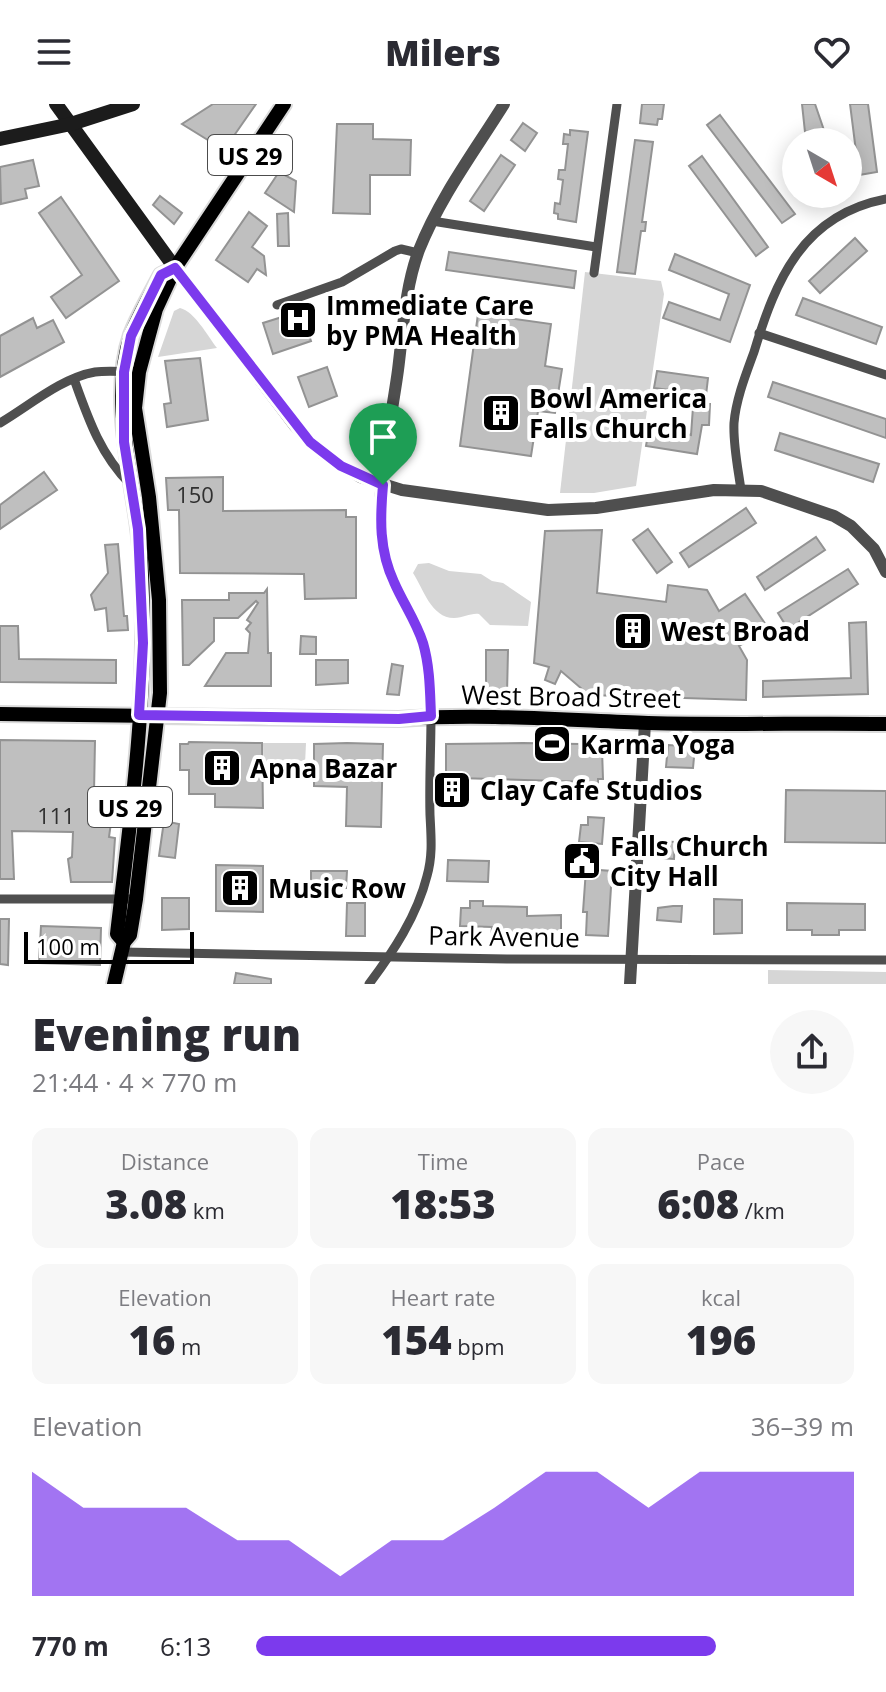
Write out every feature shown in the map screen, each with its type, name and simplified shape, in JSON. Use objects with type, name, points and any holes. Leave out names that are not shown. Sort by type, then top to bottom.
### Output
[{"type":"main road","points":[[56,104],[175,268]]},
{"type":"main road","points":[[0,139],[71,124],[133,104]]},
{"type":"main road","name":"US 29","points":[[114,984],[123,947],[117,934],[129,899],[159,715],[159,600],[149,497],[135,408],[131,336],[161,275],[175,268],[284,104]]},
{"type":"main road","name":"US 29","points":[[129,899],[143,643],[138,529],[124,442],[132,372]]},
{"type":"main road","name":"West Broad Street","points":[[0,714],[399,719],[431,716],[628,720],[645,723],[886,724]]},
{"type":"street","points":[[369,984],[390,956],[421,895],[431,854],[429,666],[422,640],[384,555],[380,520],[404,329],[418,253],[432,221],[441,201],[504,104]]},
{"type":"street","points":[[594,273],[617,104]]},
{"type":"street","points":[[741,490],[734,420],[759,333],[778,283],[812,237],[837,217],[886,199]]},
{"type":"street","points":[[432,221],[596,247]]},
{"type":"street","points":[[277,305],[342,282],[395,251],[401,249],[418,253]]},
{"type":"street","points":[[175,268],[310,442],[341,466],[383,485],[548,510],[596,508],[682,494],[761,491],[834,516],[864,536],[886,572]]},
{"type":"street","points":[[759,333],[886,375]]},
{"type":"street","points":[[0,423],[74,379],[98,371],[132,372]]},
{"type":"street","points":[[74,379],[105,455],[130,484]]},
{"type":"street","points":[[630,984],[645,723]]},
{"type":"street","points":[[0,899],[129,899]]},
{"type":"street","name":"Park Avenue","points":[[123,947],[390,956],[886,960]]},
{"type":"shaded area","points":[[585,272],[661,281],[664,294],[636,486],[594,493],[560,493]]},
{"type":"shaded area","points":[[180,308],[196,319],[217,348],[158,357],[174,311]]},
{"type":"shaded area","points":[[429,563],[449,571],[481,574],[503,583],[531,602],[528,626],[490,625],[479,614],[454,618],[439,613],[413,573],[418,564]]},
{"type":"shaded area","points":[[263,743],[306,743],[305,765],[264,765]]},
{"type":"shaded area","points":[[768,970],[886,972],[886,984],[768,984]]},
{"type":"building","points":[[213,104],[256,104],[224,150],[182,124]]},
{"type":"building","points":[[642,104],[664,104],[662,119],[658,119],[657,125],[640,123]]},
{"type":"building","points":[[802,104],[815,104],[823,128],[805,128]]},
{"type":"building","points":[[850,104],[868,104],[877,172],[862,174],[862,128],[853,128]]},
{"type":"building","points":[[720,115],[782,197],[782,208],[790,208],[795,214],[782,223],[707,125]]},
{"type":"building","points":[[523,123],[537,133],[525,151],[511,140]]},
{"type":"building","points":[[337,124],[373,124],[373,139],[411,140],[410,175],[370,175],[370,214],[333,213]]},
{"type":"building","points":[[570,130],[588,132],[576,222],[558,219],[558,214],[554,213],[555,203],[560,204],[563,180],[558,179],[559,170],[565,170],[568,144],[563,144],[564,134],[570,135]]},
{"type":"building","points":[[635,140],[653,142],[642,222],[646,222],[645,231],[641,231],[635,274],[617,272]]},
{"type":"building","points":[[501,155],[515,165],[484,211],[470,201]]},
{"type":"building","points":[[702,156],[768,247],[756,256],[689,166]]},
{"type":"building","points":[[33,160],[39,186],[25,189],[27,198],[1,204],[0,167]]},
{"type":"building","points":[[279,172],[296,181],[294,212],[265,193]]},
{"type":"building","points":[[160,196],[182,213],[174,224],[153,205]]},
{"type":"building","points":[[61,197],[119,281],[66,318],[51,297],[82,275],[39,213]]},
{"type":"building","points":[[249,212],[267,226],[252,247],[264,256],[266,275],[257,269],[248,282],[216,260]]},
{"type":"building","points":[[288,213],[289,246],[278,246],[277,214]]},
{"type":"building","points":[[855,238],[867,251],[820,293],[809,281]]},
{"type":"building","points":[[449,252],[576,271],[574,288],[446,270]]},
{"type":"building","points":[[675,254],[750,285],[730,342],[663,318],[669,302],[720,320],[729,294],[669,270]]},
{"type":"building","points":[[803,298],[882,327],[876,344],[796,315]]},
{"type":"building","points":[[301,311],[311,341],[273,354],[263,323]]},
{"type":"building","name":"Bowl America Falls Church","points":[[478,314],[551,324],[545,366],[562,369],[555,413],[538,411],[531,456],[460,446]]},
{"type":"building","points":[[33,318],[37,328],[53,320],[64,342],[0,377],[0,336]]},
{"type":"building","points":[[200,358],[208,420],[167,427],[164,404],[171,403],[165,361]]},
{"type":"building","points":[[327,367],[337,396],[309,407],[298,377]]},
{"type":"building","points":[[657,371],[708,378],[705,404],[710,404],[709,425],[702,425],[697,454],[646,446],[649,428],[691,435],[694,393],[654,388]]},
{"type":"building","points":[[773,382],[886,419],[886,438],[768,397]]},
{"type":"building","points":[[780,433],[879,464],[873,482],[775,450]]},
{"type":"building","points":[[44,472],[57,490],[0,529],[0,505]]},
{"type":"building","points":[[223,477],[223,511],[346,510],[346,517],[356,517],[356,598],[305,599],[304,574],[180,573],[179,510],[168,510],[166,478]]},
{"type":"building","points":[[746,508],[756,523],[689,567],[680,553]]},
{"type":"building","points":[[648,529],[672,562],[657,573],[633,540]]},
{"type":"building","name":"West Broad","points":[[602,530],[597,593],[666,602],[668,585],[707,590],[719,611],[745,594],[768,628],[761,632],[748,632],[748,641],[739,646],[747,660],[746,700],[589,695],[561,671],[555,684],[545,680],[549,667],[534,663],[545,531]]},
{"type":"building","points":[[816,537],[825,550],[765,590],[757,577]]},
{"type":"building","points":[[118,544],[128,630],[108,631],[106,608],[95,610],[91,595],[108,573],[105,545]]},
{"type":"building","points":[[848,569],[858,584],[788,629],[778,613]]},
{"type":"building","points":[[267,589],[271,686],[205,686],[226,653],[248,653],[250,633],[246,629],[251,623],[247,620],[258,603],[256,601],[238,618],[214,618],[214,641],[189,665],[183,665],[182,600],[229,600],[229,593],[264,593]]},
{"type":"building","points":[[866,622],[868,694],[763,697],[763,681],[851,678],[849,623]]},
{"type":"building","points":[[0,626],[18,626],[19,659],[116,660],[116,683],[0,682]]},
{"type":"building","points":[[301,636],[316,637],[316,654],[300,654]]},
{"type":"building","points":[[486,650],[508,650],[507,694],[486,694]]},
{"type":"building","points":[[316,660],[348,660],[348,683],[316,685]]},
{"type":"building","points":[[392,664],[403,666],[399,695],[387,694]]},
{"type":"building","points":[[0,740],[95,741],[94,793],[115,794],[109,837],[115,838],[112,882],[71,882],[68,859],[72,857],[73,832],[12,831],[14,879],[0,879]]},
{"type":"building","points":[[262,743],[263,808],[215,807],[215,794],[189,794],[189,770],[180,770],[180,744]]},
{"type":"building","points":[[314,744],[383,744],[381,827],[346,826],[347,787],[314,786]]},
{"type":"building","points":[[446,744],[579,744],[579,748],[602,749],[603,779],[598,779],[598,784],[589,784],[458,778],[458,801],[446,801]]},
{"type":"building","points":[[668,745],[695,747],[693,768],[666,767]]},
{"type":"building","points":[[786,790],[886,791],[886,843],[785,842]]},
{"type":"building","points":[[588,817],[604,818],[602,844],[579,842],[581,825],[588,825]]},
{"type":"building","points":[[164,821],[179,824],[175,858],[159,856]]},
{"type":"building","points":[[658,841],[675,842],[674,859],[657,858]]},
{"type":"building","points":[[448,860],[489,861],[488,882],[447,881]]},
{"type":"building","name":"Music Row","points":[[216,865],[263,866],[263,912],[216,911]]},
{"type":"building","points":[[586,869],[612,871],[608,936],[586,935],[587,912],[583,912]]},
{"type":"building","points":[[311,871],[347,871],[346,888],[311,889]]},
{"type":"building","points":[[162,898],[189,898],[189,929],[162,930]]},
{"type":"building","points":[[714,899],[742,900],[742,933],[714,934]]},
{"type":"building","points":[[470,901],[483,901],[483,906],[527,907],[527,916],[561,915],[561,936],[527,936],[527,941],[491,940],[492,927],[460,926],[461,908],[470,908]]},
{"type":"building","points":[[347,903],[365,903],[365,936],[346,936]]},
{"type":"building","points":[[787,903],[865,904],[865,930],[839,930],[839,935],[812,935],[812,930],[787,930]]},
{"type":"building","points":[[682,906],[681,922],[657,920],[658,908]]},
{"type":"building","points":[[0,919],[9,919],[8,965],[0,964]]},
{"type":"building","points":[[41,926],[101,928],[100,965],[39,963]]},
{"type":"building","points":[[236,973],[271,979],[271,984],[234,984]]},
{"type":"place","name":"Immediate Care by PMA Health","points":[[298,320]]},
{"type":"place","name":"Bowl America Falls Church","points":[[501,413]]},
{"type":"place","name":"West Broad","points":[[633,631]]},
{"type":"place","name":"Karma Yoga","points":[[552,744]]},
{"type":"place","name":"Apna Bazar","points":[[222,768]]},
{"type":"place","name":"Clay Cafe Studios","points":[[452,790]]},
{"type":"place","name":"Falls Church City Hall","points":[[582,861]]},
{"type":"place","name":"Music Row","points":[[240,888]]},
{"type":"route","points":[[175,268],[310,442],[341,466],[383,485],[380,520],[384,555],[422,640],[429,666],[431,716],[399,719],[139,715],[143,643],[138,529],[124,442],[124,372],[131,336],[161,275],[175,268]]}]
